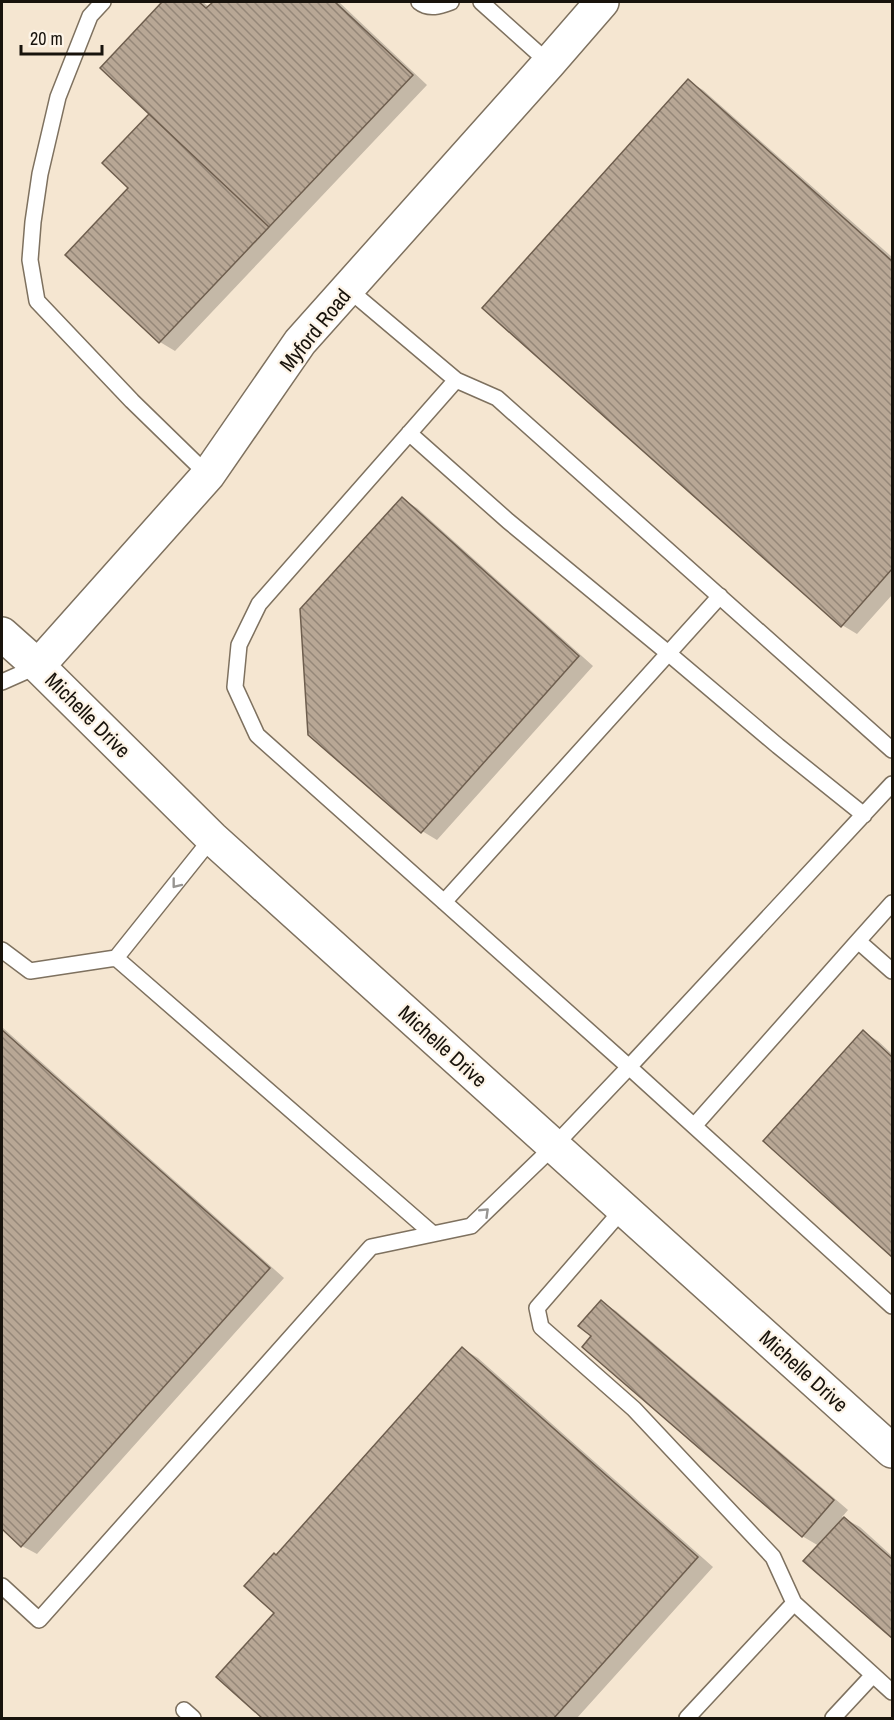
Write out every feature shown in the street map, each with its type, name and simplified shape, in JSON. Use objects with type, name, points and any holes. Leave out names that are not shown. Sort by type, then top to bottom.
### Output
[{"type":"street","name":"Myford Road","points":[[38,666],[208,475],[300,342],[602,2]]},
{"type":"street","name":"Michelle Drive","points":[[2,634],[38,666],[212,838],[892,1450]]},
{"type":"lane","points":[[103,2],[90,16],[58,97],[40,174],[30,260],[37,301],[208,475]]},
{"type":"lane","points":[[419,2],[424,6],[439,6],[452,2]]},
{"type":"lane","points":[[481,2],[549,63]]},
{"type":"lane","points":[[348,289],[456,380],[497,398],[892,750]]},
{"type":"lane","points":[[456,380],[259,604],[239,645],[236,687],[257,735],[629,1067],[892,1306]]},
{"type":"lane","points":[[408,434],[508,522],[778,746],[864,814]]},
{"type":"lane","points":[[444,902],[720,596]]},
{"type":"lane","points":[[2,682],[38,666]]},
{"type":"lane","points":[[2,1586],[39,1620],[371,1247],[471,1226],[554,1146],[892,784]]},
{"type":"lane","points":[[2,950],[30,971],[116,958],[212,838]]},
{"type":"lane","points":[[694,1126],[892,903]]},
{"type":"lane","points":[[858,940],[892,971]]},
{"type":"lane","points":[[116,958],[433,1234]]},
{"type":"lane","points":[[623,1209],[537,1308],[541,1327],[634,1409],[773,1557],[794,1603],[892,1692]]},
{"type":"lane","points":[[687,1719],[794,1603]]},
{"type":"lane","points":[[833,1719],[873,1675]]},
{"type":"building","points":[[162,2],[199,2],[206,8],[213,2],[335,2],[413,75],[269,227],[100,68]]},
{"type":"building","points":[[688,79],[892,261],[892,569],[841,627],[482,308]]},
{"type":"building","points":[[149,114],[269,227],[159,343],[65,255],[128,188],[102,163]]},
{"type":"building","points":[[402,497],[579,656],[421,833],[308,735],[300,609]]},
{"type":"building","points":[[2,1030],[270,1268],[21,1547],[2,1529]]},
{"type":"building","points":[[863,1030],[892,1057],[892,1257],[763,1141]]},
{"type":"building","points":[[601,1300],[834,1500],[802,1537],[582,1347],[591,1336],[578,1326]]},
{"type":"building","points":[[462,1347],[698,1557],[554,1718],[262,1718],[216,1677],[274,1613],[244,1586],[274,1553],[276,1555]]},
{"type":"building","points":[[844,1517],[892,1559],[892,1638],[803,1561]]}]
